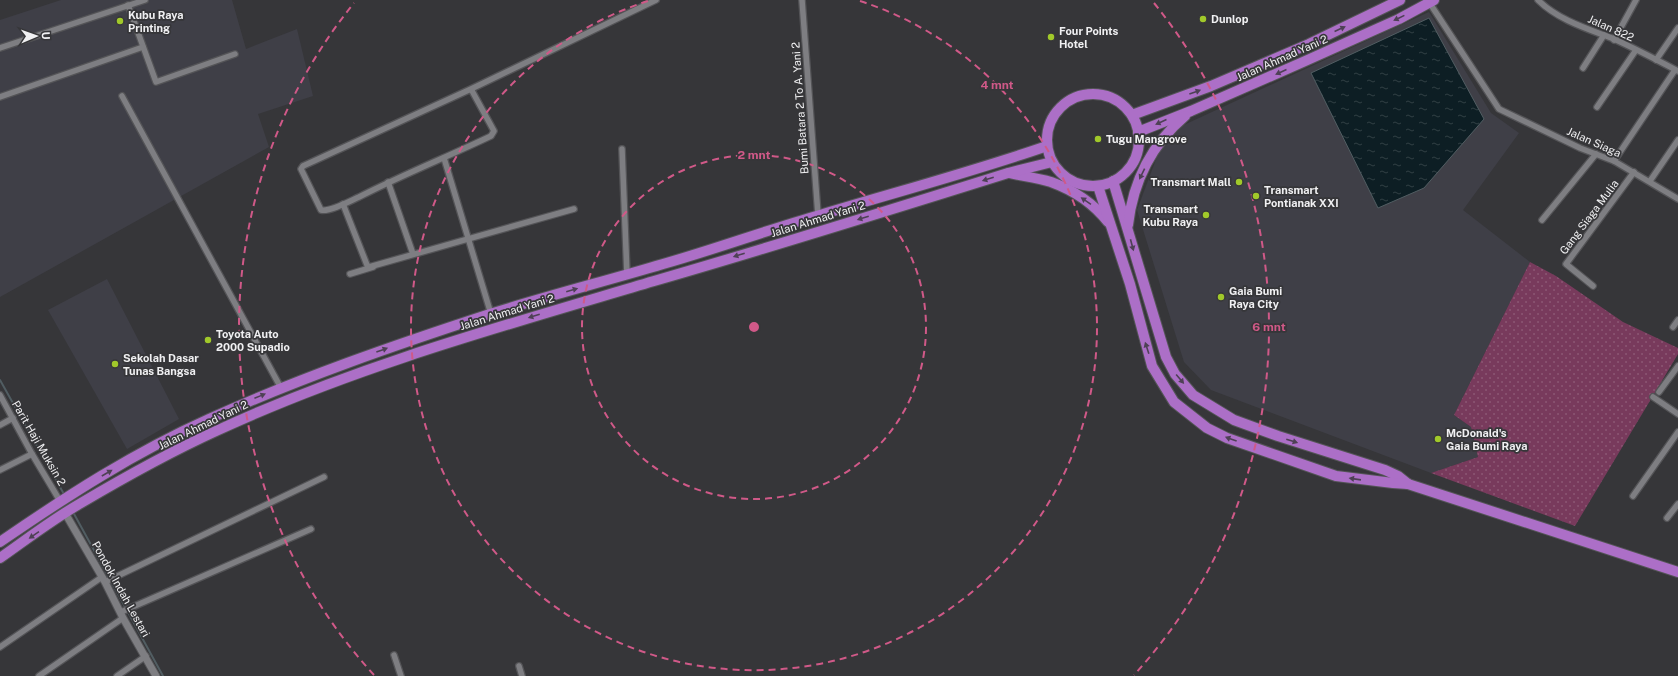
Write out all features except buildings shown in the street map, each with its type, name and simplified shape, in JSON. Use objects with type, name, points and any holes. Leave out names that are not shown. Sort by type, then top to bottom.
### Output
[{"type":"highway","name":"Jalan Ahmad Yani 2","points":[[1132,115],[1211,86],[1308,44],[1400,0]]},
{"type":"highway","name":"Jalan Ahmad Yani 2","points":[[1138,132],[1191,111],[1385,25],[1431,1]]},
{"type":"highway","points":[[1094,93],[1105,95],[1125,106],[1132,115],[1138,132],[1139,142],[1137,154],[1132,165],[1124,174],[1113,181],[1098,186],[1087,186],[1075,183],[1064,177],[1052,162],[1047,146],[1047,134],[1052,118],[1063,104],[1072,98],[1083,94],[1094,93]]},
{"type":"highway","points":[[1127,226],[1133,194],[1155,148],[1166,133],[1191,111]]},
{"type":"highway","name":"Jalan Ahmad Yani 2","points":[[0,542],[73,493],[171,437],[210,418],[281,388],[402,343],[491,314],[627,275],[818,215],[993,164],[1047,146]]},
{"type":"highway","name":"Jalan Ahmad Yani 2","points":[[0,558],[81,503],[173,452],[216,431],[295,397],[406,356],[1008,173],[1052,162]]},
{"type":"highway","points":[[1008,173],[1050,182],[1069,191],[1082,198],[1099,211],[1113,229]]},
{"type":"highway","points":[[1113,181],[1166,357],[1175,374],[1193,395],[1234,420],[1278,436],[1385,470],[1398,476],[1408,484]]},
{"type":"highway","points":[[1098,186],[1130,284],[1152,366],[1174,402],[1207,428],[1227,438],[1336,476],[1408,484],[1678,572]]},
{"type":"street","points":[[0,48],[146,0]]},
{"type":"street","points":[[471,89],[494,130],[493,134],[343,204],[326,210],[321,210],[301,167],[471,89],[656,0]]},
{"type":"street","name":"Bumi Batara 2 To A. Yani 2","points":[[802,0],[818,215]]},
{"type":"street","name":"Jalan 822","points":[[1538,0],[1546,9],[1557,15],[1604,35],[1677,70]]},
{"type":"street","points":[[1614,40],[1636,0]]},
{"type":"street","name":"Jalan Siaga","points":[[1431,1],[1499,109],[1614,161],[1678,199]]},
{"type":"street","points":[[128,5],[156,82],[235,54]]},
{"type":"street","points":[[1656,60],[1678,28]]},
{"type":"street","points":[[1583,68],[1604,35]]},
{"type":"street","points":[[0,97],[143,47]]},
{"type":"street","points":[[1597,107],[1636,50]]},
{"type":"street","points":[[1614,161],[1677,70]]},
{"type":"street","points":[[122,96],[281,388]]},
{"type":"street","points":[[1650,182],[1678,140]]},
{"type":"street","points":[[622,149],[627,275]]},
{"type":"street","points":[[1542,220],[1596,154]]},
{"type":"street","points":[[444,158],[467,239],[491,314]]},
{"type":"street","name":"Gang Siaga Mulia","points":[[1593,286],[1566,264],[1634,172]]},
{"type":"street","points":[[388,182],[413,254]]},
{"type":"street","points":[[343,204],[367,265],[369,267],[373,267]]},
{"type":"street","points":[[350,274],[413,254],[574,209]]},
{"type":"street","points":[[1673,327],[1678,320]]},
{"type":"street","points":[[1659,392],[1678,366]]},
{"type":"street","name":"Parit Haji Muksin 2","points":[[0,395],[32,454],[60,501]]},
{"type":"street","points":[[1653,397],[1678,414]]},
{"type":"street","points":[[0,425],[13,418]]},
{"type":"street","points":[[1633,496],[1678,432]]},
{"type":"street","points":[[0,470],[32,454]]},
{"type":"street","points":[[0,647],[104,579],[324,477]]},
{"type":"street","points":[[1667,518],[1678,504]]},
{"type":"street","name":"Pondok Indah Lestari","points":[[66,513],[104,579],[156,676]]},
{"type":"street","points":[[39,676],[122,615],[311,529]]},
{"type":"street","points":[[394,654],[401,676]]},
{"type":"street","points":[[117,676],[146,656]]},
{"type":"street","points":[[520,666],[522,676]]},
{"type":"shaded area","points":[[61,0],[232,0],[246,49],[297,29],[313,96],[258,114],[269,147],[0,297],[0,20]]},
{"type":"shaded area","points":[[1429,12],[1491,113],[1519,133],[1463,210],[1530,262],[1454,415],[1471,427],[1478,457],[1431,473],[1211,390],[1184,362],[1137,210],[1161,146],[1173,130]]},
{"type":"shaded area","points":[[1530,262],[1556,276],[1623,322],[1678,348],[1678,354],[1575,526],[1431,473],[1478,457],[1471,427],[1454,415]]},
{"type":"shaded area","name":"Sekolah Dasar Tunas Bangsa","points":[[107,279],[179,419],[127,449],[48,310]]},
{"type":"water","points":[[1429,18],[1484,119],[1424,188],[1378,208],[1311,73]]},
{"type":"waterway","points":[[0,380],[65,496]]},
{"type":"waterway","points":[[73,512],[163,676]]},
{"type":"place","name":"Dunlop","points":[[1203,19]]},
{"type":"place","name":"Kubu Raya Printing","points":[[120,21]]},
{"type":"place","name":"Four Points Hotel","points":[[1051,37]]},
{"type":"place","name":"Tugu Mangrove","points":[[1098,139]]},
{"type":"place","name":"Transmart Mall","points":[[1239,182]]},
{"type":"place","name":"Transmart Pontianak XXI","points":[[1256,196]]},
{"type":"place","name":"Transmart Kubu Raya","points":[[1206,215]]},
{"type":"place","name":"Gaia Bumi Raya City","points":[[1221,297]]},
{"type":"place","name":"Toyota Auto 2000 Supadio","points":[[208,340]]},
{"type":"place","name":"Sekolah Dasar Tunas Bangsa","points":[[115,364]]},
{"type":"place","name":"McDonald's Gaia Bumi Raya","points":[[1438,439]]}]
